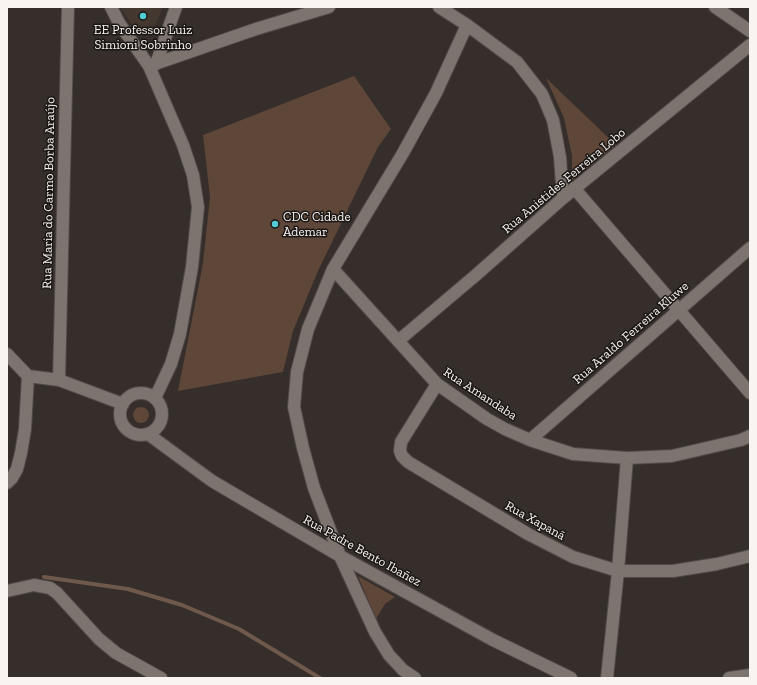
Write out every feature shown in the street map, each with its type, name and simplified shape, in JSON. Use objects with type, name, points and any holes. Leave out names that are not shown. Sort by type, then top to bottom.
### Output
[{"type":"street","name":"Rua Maria do Carmo Borba Araújo","points":[[59,380],[68,7]]},
{"type":"street","points":[[111,7],[119,23],[153,65],[193,175],[198,207],[192,267],[180,334],[171,364],[154,398]]},
{"type":"street","points":[[153,65],[176,7]]},
{"type":"street","points":[[153,65],[256,29],[329,7]]},
{"type":"street","points":[[439,7],[467,25],[517,62],[542,94],[553,120],[560,157],[563,198]]},
{"type":"street","points":[[715,7],[750,31]]},
{"type":"street","points":[[415,678],[403,670],[389,655],[375,632],[340,556],[314,488],[294,407],[297,372],[308,329],[333,269],[403,154],[436,93],[467,25]]},
{"type":"street","name":"Rua Anistides Ferreira Lobo","points":[[398,341],[476,275],[574,188],[750,45]]},
{"type":"street","points":[[574,188],[750,393]]},
{"type":"street","name":"Rua Araldo Ferreira Kluwe","points":[[530,440],[750,248]]},
{"type":"street","name":"Rua Amandaba","points":[[333,269],[437,384],[487,419],[530,440],[573,454],[627,458],[672,456],[741,440],[750,436]]},
{"type":"street","points":[[7,354],[28,376],[59,380],[123,404]]},
{"type":"street","points":[[7,483],[12,478],[17,468],[20,453],[24,429],[28,376]]},
{"type":"street","name":"Rua Xapanã","points":[[437,384],[401,442],[400,451],[402,456],[408,462],[528,534],[573,557],[618,571],[673,571],[716,564],[750,556]]},
{"type":"street","points":[[134,394],[148,394],[154,398],[162,410],[159,424],[155,430],[148,434],[141,435],[134,434],[128,430],[123,425],[120,418],[120,410],[123,404],[134,394]]},
{"type":"street","name":"Rua Padre Bento Ibañez","points":[[148,434],[212,481],[340,556],[493,640],[571,678]]},
{"type":"street","points":[[607,678],[618,571],[627,458]]},
{"type":"street","points":[[7,591],[34,585],[50,588],[57,593],[99,639],[116,653],[161,678]]},
{"type":"street","points":[[728,678],[750,675]]},
{"type":"shaded area","name":"EE Professor Luiz Simioni Sobrinho","points":[[120,7],[163,7],[156,24],[149,28],[140,29],[134,28]]},
{"type":"shaded area","points":[[354,76],[391,129],[378,147],[318,271],[293,331],[283,372],[178,391],[203,263],[210,197],[203,135]]},
{"type":"shaded area","points":[[546,78],[616,145],[572,181],[572,156],[564,118]]},
{"type":"shaded area","points":[[138,407],[144,407],[149,412],[147,421],[144,423],[138,423],[133,418],[133,412]]},
{"type":"shaded area","points":[[358,576],[395,597],[385,604],[376,619]]},
{"type":"waterway","points":[[44,577],[128,589],[182,605],[239,629],[320,678]]},
{"type":"place","name":"EE Professor Luiz Simioni Sobrinho","points":[[143,16]]},
{"type":"place","name":"CDC Cidade Ademar","points":[[275,224]]}]
